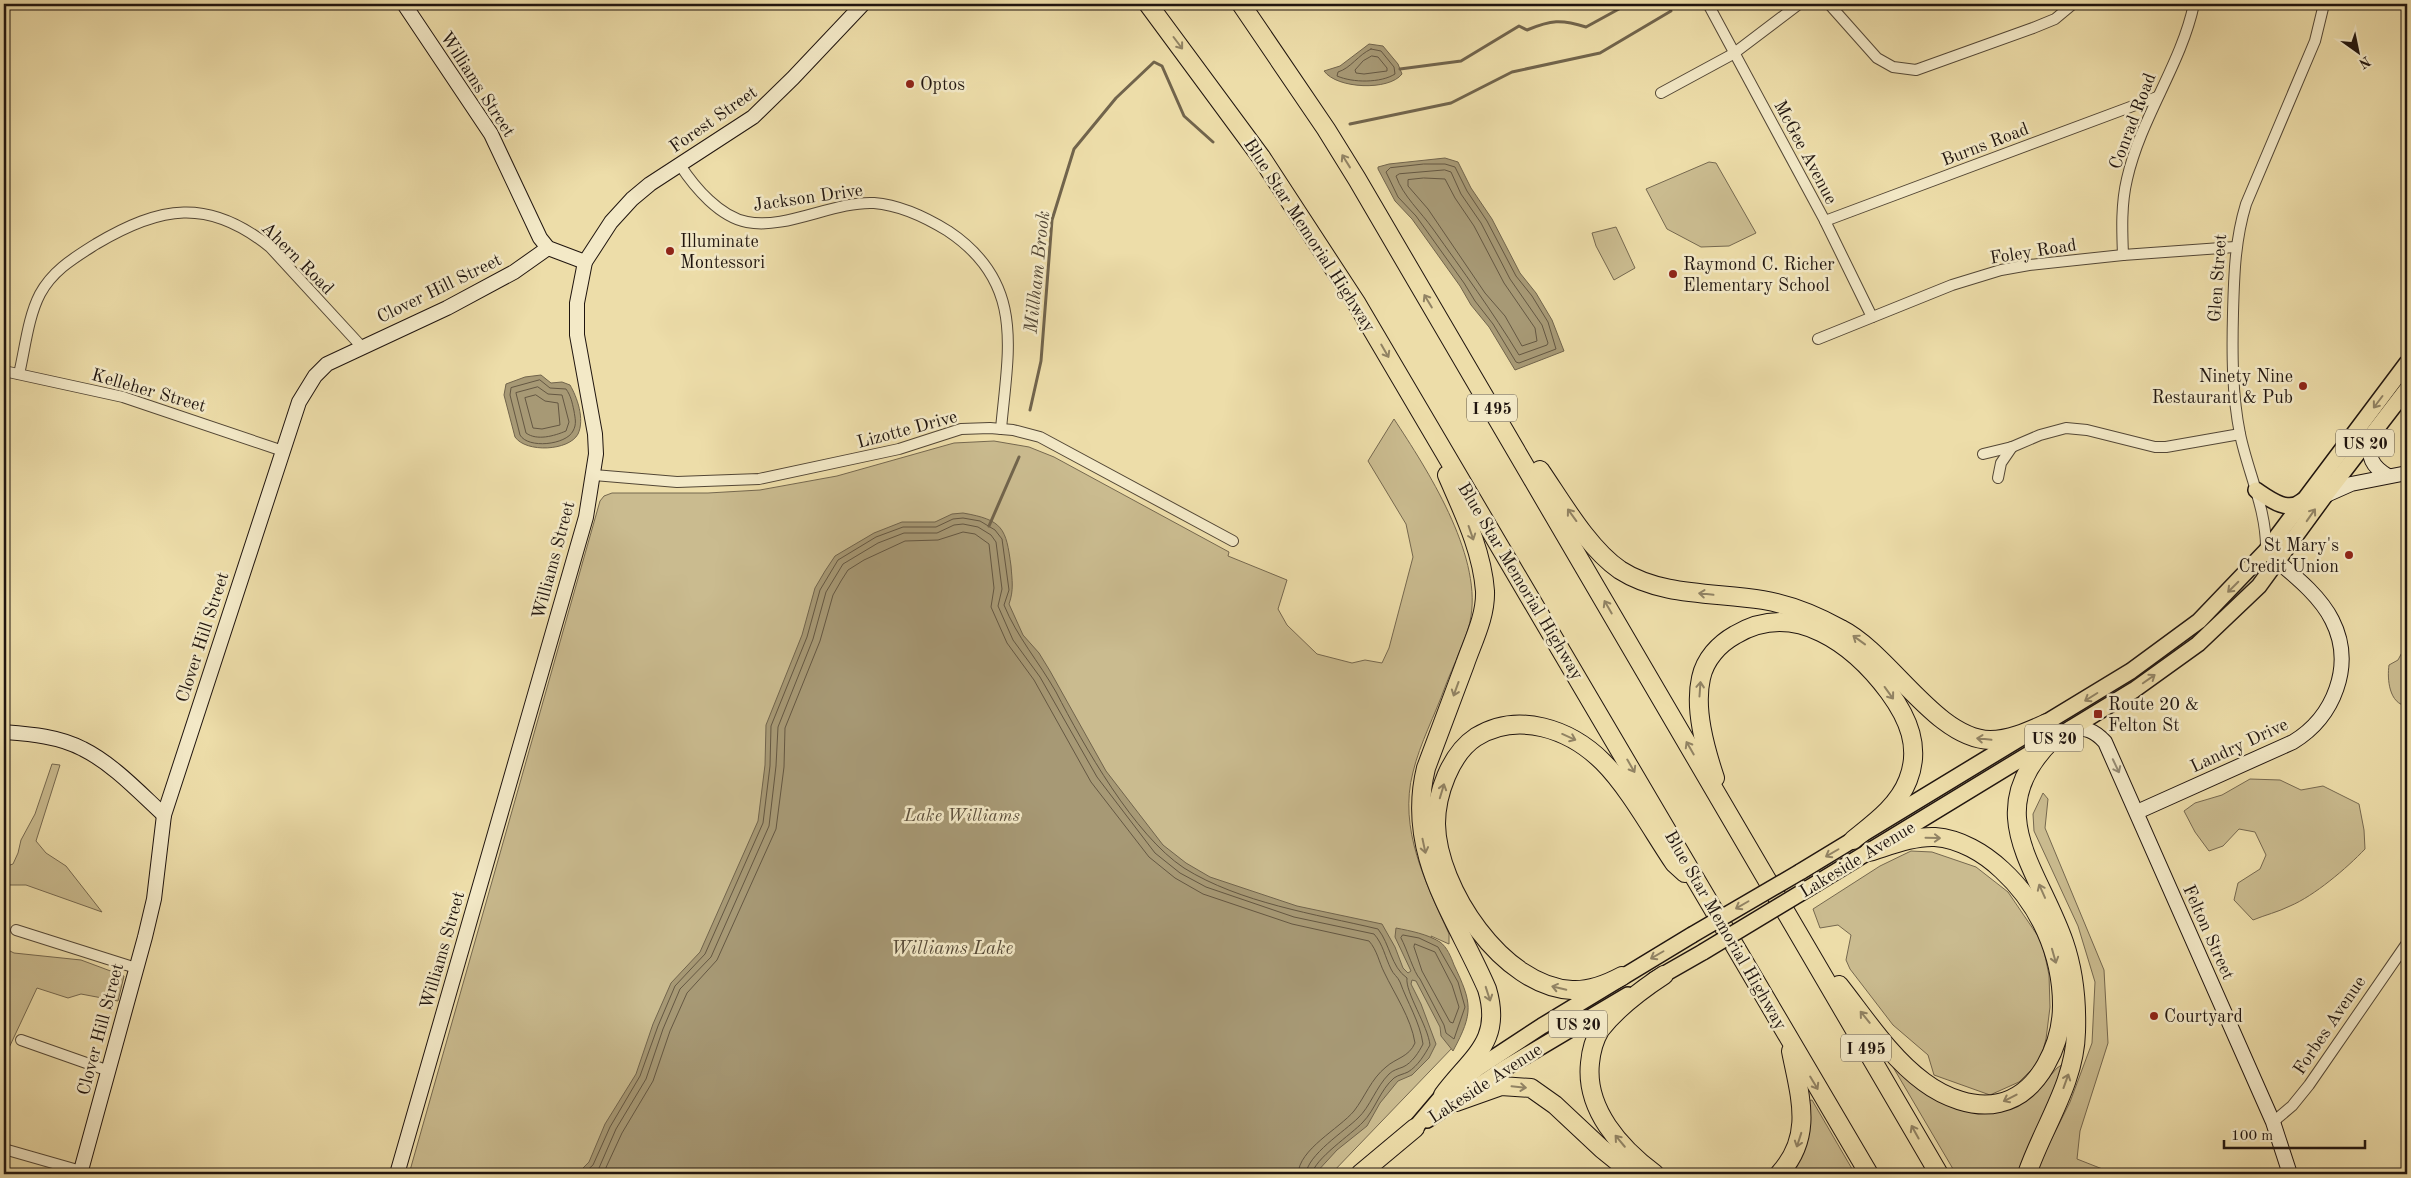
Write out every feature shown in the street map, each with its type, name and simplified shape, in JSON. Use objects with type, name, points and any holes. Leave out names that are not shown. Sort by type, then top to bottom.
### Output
[{"type":"highway","name":"Blue Star Memorial Highway","points":[[1148,4],[1295,207],[1358,304],[1869,1174]]},
{"type":"highway","name":"I 495","points":[[1241,4],[1326,129],[1443,325],[1939,1174]]},
{"type":"highway","points":[[1443,325],[1583,531],[1604,556],[1622,571],[1668,588],[1762,600],[1790,606],[1814,615],[1847,632],[1865,644],[1936,714],[1966,735],[1988,740],[2050,732]]},
{"type":"highway","points":[[1418,408],[1471,531],[1479,556],[1485,592],[1483,612],[1478,629],[1426,768],[1421,788],[1421,829],[1429,864],[1481,976],[1491,1003],[1490,1031],[1487,1040],[1449,1098]]},
{"type":"highway","points":[[1732,820],[1716,782],[1706,743],[1699,700],[1703,671],[1718,647],[1739,633],[1764,623],[1791,622],[1826,634],[1856,656],[1881,681],[1902,710],[1909,727],[1914,745],[1913,762],[1908,780],[1897,800],[1853,840]]},
{"type":"highway","points":[[1622,976],[1598,986],[1580,990],[1552,987],[1533,978],[1506,960],[1489,944],[1477,928],[1464,907],[1450,876],[1438,842],[1436,824],[1446,778],[1463,750],[1474,739],[1486,732],[1514,724],[1547,728],[1579,742],[1604,764],[1674,864],[1705,893]]},
{"type":"highway","points":[[2028,1174],[2068,1076],[2076,1031],[2073,976],[2066,949],[2021,842],[2015,812],[2021,783],[2050,732]]},
{"type":"highway","points":[[1792,923],[1820,962],[1893,1052],[1925,1083],[1962,1101],[1987,1105],[2010,1099],[2028,1086],[2042,1071],[2055,1047],[2062,1010],[2060,980],[2054,954],[2036,909],[2017,885],[1999,868],[1971,848],[1952,840],[1925,837],[1869,852]]},
{"type":"highway","points":[[1655,1174],[1627,1148],[1605,1120],[1592,1095],[1589,1074],[1593,1046],[1601,1030],[1626,1003],[1664,975]]},
{"type":"highway","points":[[1779,1174],[1792,1156],[1802,1131],[1801,1104],[1790,1041]]},
{"type":"highway","points":[[1449,1098],[1501,1086],[1531,1088],[1555,1104],[1602,1149],[1634,1174]]},
{"type":"highway","name":"Lakeside Avenue","points":[[1360,1174],[1415,1128]]},
{"type":"main road","name":"US 20","points":[[2266,551],[2407,363]]},
{"type":"main road","name":"US 20","points":[[2278,562],[2324,497],[2407,389]]},
{"type":"main road","points":[[2256,490],[2272,503],[2293,505],[2299,504],[2302,501]]},
{"type":"main road","name":"Lakeside Avenue","points":[[1449,1098],[1664,975],[1869,852],[2050,732],[2191,628],[2215,606],[2266,551]]},
{"type":"main road","name":"Lakeside Avenue","points":[[1415,1128],[1497,1055],[1622,976],[1853,840],[2050,732],[2070,728],[2134,690],[2198,644],[2250,595],[2278,562]]},
{"type":"street","name":"Williams Street","points":[[404,4],[484,122],[504,160],[530,221],[548,248]]},
{"type":"street","name":"Forest Street","points":[[585,262],[606,230],[632,199],[680,165],[738,128],[760,110],[863,4]]},
{"type":"street","name":"McGee Avenue","points":[[1708,4],[1825,220],[1872,317]]},
{"type":"street","points":[[1661,93],[1735,53],[1799,4]]},
{"type":"street","points":[[1829,4],[1877,58],[1893,67],[1916,70],[2034,28],[2055,19],[2073,4]]},
{"type":"street","name":"Conrad Road","points":[[2124,255],[2124,197],[2127,179],[2138,142],[2184,37],[2194,4]]},
{"type":"street","name":"Glen Street","points":[[2266,551],[2266,530],[2240,434],[2232,360],[2236,248],[2246,204],[2315,41],[2324,4]]},
{"type":"street","name":"Burns Road","points":[[1825,220],[2157,97]]},
{"type":"street","name":"Jackson Drive","points":[[680,165],[690,180],[720,208],[732,218],[749,223],[767,223],[847,206],[874,203],[905,211],[936,224],[959,238],[976,254],[988,271],[1000,293],[1006,314],[1010,344],[1001,429]]},
{"type":"street","name":"Ahern Road","points":[[19,374],[40,294],[62,266],[135,223],[156,215],[174,212],[214,216],[232,222],[252,233],[270,247],[361,346]]},
{"type":"street","points":[[548,248],[585,262]]},
{"type":"street","name":"Clover Hill Street","points":[[80,1173],[109,1072],[154,899],[164,814],[296,408],[315,376],[327,364],[361,346],[430,316],[495,282],[525,266],[548,248]]},
{"type":"street","name":"Foley Road","points":[[1818,340],[1952,285],[2001,270],[2029,264],[2124,255],[2236,248]]},
{"type":"street","name":"Williams Street","points":[[397,1174],[586,517],[594,475],[595,434],[579,348],[576,318],[585,262]]},
{"type":"street","name":"Kelleher Street","points":[[4,371],[123,397],[283,451]]},
{"type":"street","points":[[1983,454],[2012,448],[2040,435],[2066,428],[2087,430],[2155,447],[2166,447],[2240,434]]},
{"type":"street","name":"Lizotte Drive","points":[[594,475],[677,482],[759,479],[898,449],[961,430],[1001,429],[1040,437],[1233,541]]},
{"type":"street","points":[[2369,438],[2371,462],[2377,469],[2388,476]]},
{"type":"street","points":[[1998,478],[2001,463],[2012,448]]},
{"type":"street","points":[[2324,497],[2342,487],[2388,476],[2407,474]]},
{"type":"street","points":[[2266,551],[2278,562]]},
{"type":"street","name":"Landry Drive","points":[[2137,812],[2293,742],[2315,726],[2328,710],[2337,691],[2342,662],[2335,626],[2329,614],[2313,594],[2278,562]]},
{"type":"street","name":"Felton Street","points":[[2070,728],[2086,728],[2096,733],[2105,742],[2273,1122],[2290,1174]]},
{"type":"street","points":[[4,732],[47,736],[83,749],[116,772],[164,814]]},
{"type":"street","points":[[16,930],[136,968]]},
{"type":"street","name":"Forbes Avenue","points":[[2273,1122],[2292,1106],[2308,1085],[2407,943]]},
{"type":"street","points":[[21,1040],[109,1072]]},
{"type":"street","points":[[4,1149],[80,1173]]},
{"type":"green space","points":[[1709,162],[1716,163],[1756,233],[1729,246],[1701,247],[1667,229],[1646,189]]},
{"type":"green space","points":[[1616,227],[1635,268],[1614,280],[1596,246],[1592,233]]},
{"type":"green space","name":"Lake Williams","points":[[1394,419],[1436,487],[1449,513],[1460,539],[1468,566],[1472,591],[1470,623],[1420,750],[1409,793],[1409,814],[1417,855],[1449,934],[1449,944],[1431,936],[1458,993],[1454,1046],[1331,1174],[409,1174],[600,501],[604,496],[612,493],[708,493],[760,490],[837,476],[954,443],[994,441],[1029,447],[1054,457],[1229,552],[1228,556],[1287,580],[1278,609],[1287,625],[1317,654],[1352,663],[1365,660],[1382,663],[1389,648],[1413,557],[1406,524],[1368,461]]},
{"type":"green space","points":[[2407,643],[2407,706],[2396,701],[2390,690],[2388,677],[2389,665],[2398,660]]},
{"type":"green space","points":[[52,764],[60,765],[36,841],[46,853],[66,866],[102,912],[26,885],[4,885],[4,867],[13,864],[21,840],[35,814]]},
{"type":"green space","points":[[2250,779],[2280,780],[2301,790],[2323,786],[2359,804],[2364,830],[2365,849],[2340,873],[2309,896],[2285,908],[2253,920],[2234,900],[2238,883],[2260,869],[2266,855],[2255,832],[2239,829],[2223,846],[2209,851],[2195,832],[2184,811],[2195,803],[2222,795]]},
{"type":"green space","points":[[2043,793],[2048,799],[2045,828],[2104,970],[2108,1043],[2080,1131],[2077,1159],[2105,1170],[2098,1174],[2038,1174],[2039,1164],[2070,1102],[2092,1043],[2095,982],[2078,926],[2034,831],[2033,814]]},
{"type":"green space","points":[[1911,851],[1932,852],[1976,867],[2008,892],[2042,942],[2049,975],[2050,1007],[2046,1039],[2040,1061],[2019,1082],[1990,1095],[1934,1075],[1928,1055],[1893,1025],[1850,969],[1846,960],[1851,935],[1838,925],[1820,928],[1813,909],[1880,866]]},
{"type":"green space","points":[[4,948],[14,953],[81,960],[124,976],[118,1001],[81,994],[68,998],[37,988],[7,1052],[4,1051]]},
{"type":"green space","points":[[2066,1062],[2021,1174],[1956,1174],[1893,1067],[1895,1066],[1917,1088],[1942,1102],[2013,1104],[2038,1090],[2057,1068]]},
{"type":"green space","points":[[1812,1100],[1855,1174],[1789,1174],[1803,1147],[1808,1121],[1807,1101]]},
{"type":"water","points":[[1369,44],[1383,46],[1398,64],[1402,74],[1386,83],[1363,86],[1340,81],[1324,71],[1340,66]]},
{"type":"water","points":[[1445,158],[1458,162],[1471,188],[1492,219],[1520,273],[1536,293],[1552,320],[1564,351],[1515,370],[1489,327],[1471,305],[1460,286],[1412,219],[1395,201],[1378,169],[1378,167],[1389,164]]},
{"type":"water","points":[[541,375],[551,383],[562,382],[570,385],[579,408],[581,422],[578,434],[573,440],[557,447],[537,448],[520,442],[515,437],[504,395],[506,384],[525,377]]},
{"type":"water","name":"Williams Lake","points":[[963,513],[987,519],[1000,528],[1004,534],[1012,576],[1009,604],[1023,635],[1039,653],[1050,671],[1106,771],[1163,845],[1186,863],[1210,877],[1297,906],[1382,924],[1395,947],[1403,968],[1408,973],[1411,971],[1395,937],[1396,928],[1424,935],[1440,942],[1450,956],[1467,999],[1468,1008],[1465,1026],[1453,1051],[1441,1036],[1440,1027],[1416,981],[1412,980],[1411,984],[1421,1004],[1436,1044],[1429,1058],[1412,1075],[1398,1081],[1380,1103],[1367,1126],[1337,1150],[1315,1174],[577,1174],[589,1162],[605,1124],[636,1074],[653,1024],[671,983],[700,952],[758,821],[765,765],[766,725],[802,635],[815,588],[835,556],[874,533],[902,522],[935,522],[952,514]]},
{"type":"waterway","points":[[1400,69],[1461,61],[1519,26],[1527,30],[1543,24],[1563,22],[1586,27],[1628,4]]},
{"type":"waterway","name":"Millham Brook","points":[[1350,124],[1451,103],[1512,72],[1600,53],[1671,11],[1668,4]]},
{"type":"waterway","name":"Millham Brook","points":[[1030,410],[1041,361],[1052,220],[1074,149],[1116,98],[1154,62],[1162,66],[1184,116],[1213,142]]},
{"type":"waterway","name":"Millham Brook","points":[[989,526],[1019,457]]},
{"type":"place","name":"Optos","points":[[910,84]]},
{"type":"place","name":"Illuminate Montessori","points":[[670,251]]},
{"type":"place","name":"Raymond C. Richer Elementary School","points":[[1673,274]]},
{"type":"place","name":"Ninety Nine Restaurant & Pub","points":[[2303,386]]},
{"type":"place","name":"St Mary's Credit Union","points":[[2349,555]]},
{"type":"place","name":"Route 20 & Felton St","points":[[2098,714]]},
{"type":"place","name":"Courtyard","points":[[2154,1016]]}]
